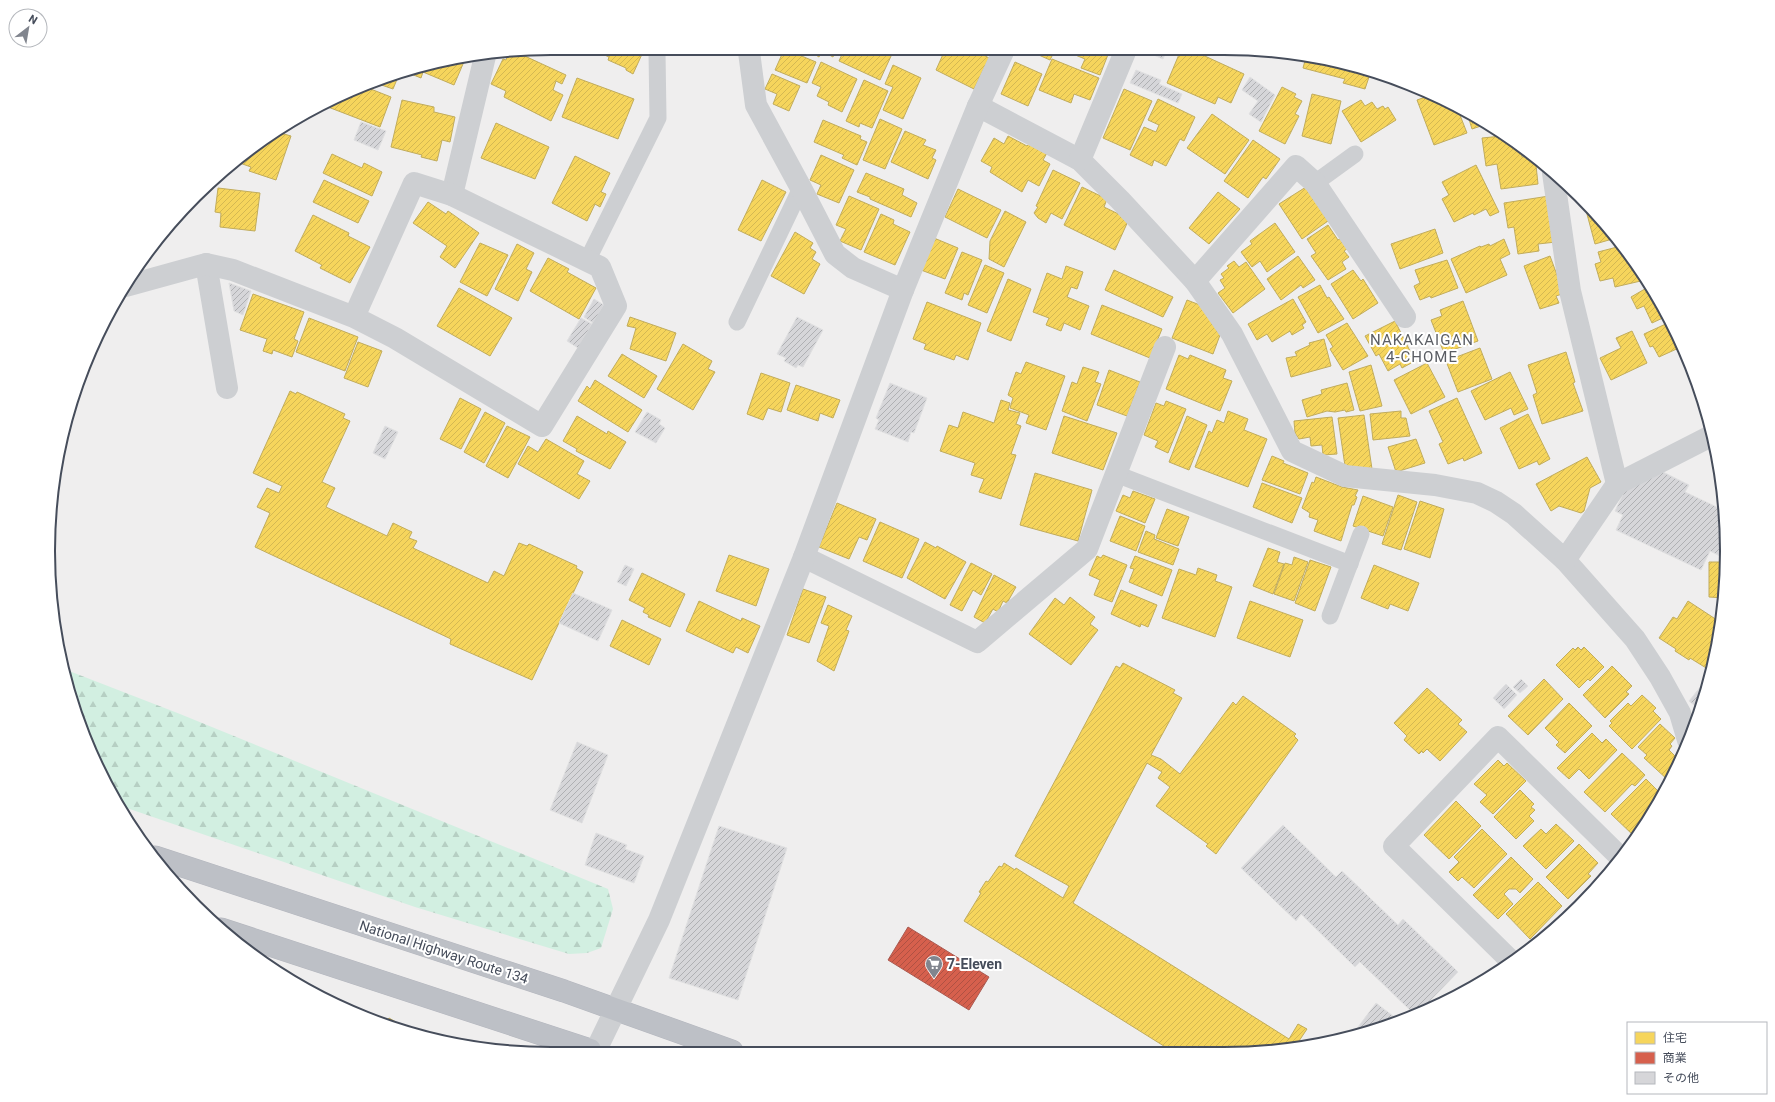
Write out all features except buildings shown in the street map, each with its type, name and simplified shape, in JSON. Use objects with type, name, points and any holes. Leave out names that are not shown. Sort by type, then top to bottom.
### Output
[{"type":"highway","name":"National Highway Route 134","points":[[162,859],[616,1008],[721,1047]]},
{"type":"highway","points":[[236,934],[581,1047]]},
{"type":"street","points":[[749,55],[750,74],[756,105],[835,254],[853,268],[903,290]]},
{"type":"street","points":[[597,1047],[659,920],[804,557],[903,290],[978,106],[1002,55]]},
{"type":"street","points":[[1080,160],[1124,55]]},
{"type":"street","points":[[452,195],[484,59]]},
{"type":"street","points":[[978,106],[1080,160],[1120,200],[1195,281],[1232,334],[1292,451],[1345,476],[1435,485],[1477,493],[1496,502],[1514,514],[1565,560],[1634,639],[1660,677],[1680,713],[1686,732]]},
{"type":"street","points":[[1195,281],[1296,166],[1315,183],[1405,317]]},
{"type":"street","points":[[133,284],[206,264],[233,270],[354,317],[395,338],[542,426],[616,306],[600,267],[452,195],[414,183],[354,317]]},
{"type":"street","points":[[1558,185],[1570,291],[1617,484]]},
{"type":"street","points":[[206,264],[227,388]]},
{"type":"street","points":[[804,557],[977,642],[1087,549],[1165,347]]},
{"type":"street","points":[[1565,560],[1617,484],[1706,438]]},
{"type":"street","points":[[1506,958],[1394,846],[1498,737],[1617,854]]},
{"type":"lane","points":[[587,261],[658,118],[657,55]]},
{"type":"lane","points":[[1315,183],[1355,154]]},
{"type":"lane","points":[[737,322],[801,188]]},
{"type":"lane","points":[[1116,474],[1350,564]]},
{"type":"lane","points":[[1330,616],[1361,534]]},
{"type":"green space","points":[[70,671],[180,714],[608,889],[613,909],[601,948],[587,953],[569,954],[415,907],[127,808],[106,770],[93,741],[81,710]]},
{"type":"place","name":"7-Eleven","points":[[934,979]]},
{"type":"district","name":"NAKAKAIGAN 4-CHOME","points":[[1422,348]]}]
